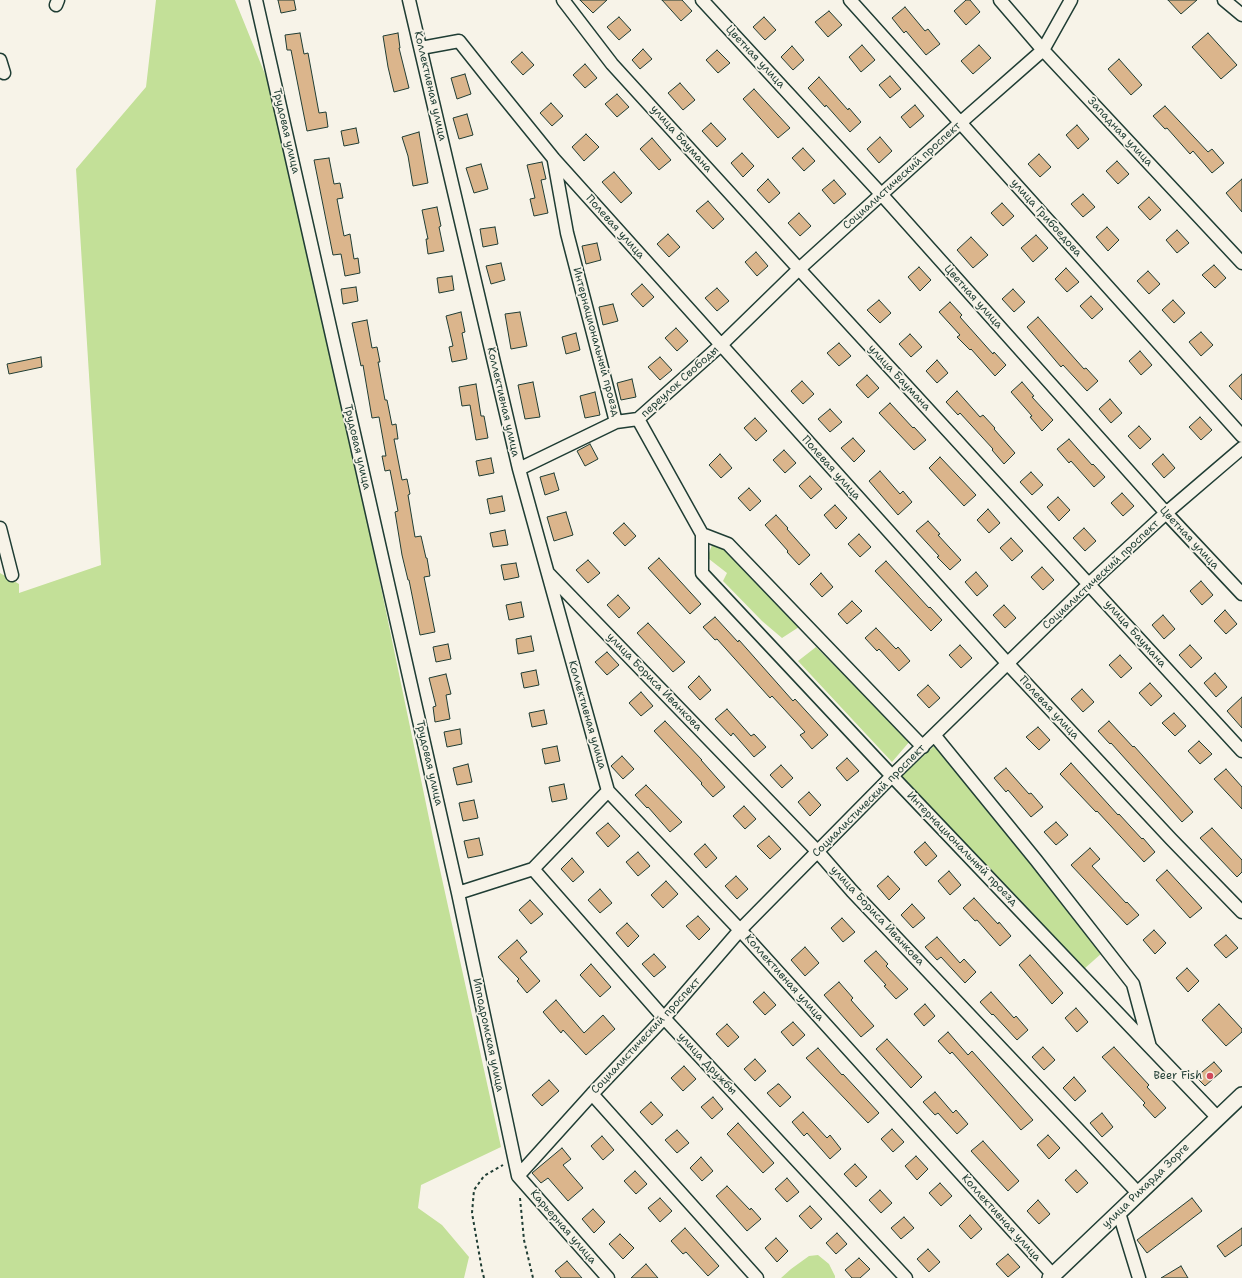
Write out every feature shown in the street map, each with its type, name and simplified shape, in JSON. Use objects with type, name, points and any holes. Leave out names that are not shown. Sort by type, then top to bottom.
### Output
[{"type":"main road","name":"улица Рихарда Зорге","points":[[1051,1277],[1242,1095]]},
{"type":"street","name":"Трудовая улица","points":[[256,0],[458,893]]},
{"type":"street","name":"Коллективная улица","points":[[409,0],[519,468],[608,791],[740,930],[1051,1277]]},
{"type":"street","name":"улица Баумана","points":[[563,0],[612,64],[1242,751]]},
{"type":"street","name":"Цветная улица","points":[[702,0],[882,195],[1166,513],[1242,594]]},
{"type":"street","name":"улица Грибоедова","points":[[850,0],[1242,436]]},
{"type":"street","name":"Западная улица","points":[[1000,0],[1043,50],[1242,263]]},
{"type":"street","name":"Социалистический проспект","points":[[721,345],[799,269],[1043,50],[1071,0]]},
{"type":"street","points":[[1224,0],[1242,16]]},
{"type":"street","name":"Полевая улица","points":[[421,48],[460,41],[494,86],[554,160],[1008,664],[1171,839],[1242,912]]},
{"type":"street","points":[[0,60],[4,73]]},
{"type":"street","name":"Интернациональный проезд","points":[[554,160],[567,233],[616,422],[638,419],[702,534],[702,573],[892,776],[1218,1118]]},
{"type":"street","name":"переулок Свободы","points":[[638,419],[721,345]]},
{"type":"street","points":[[519,468],[616,422]]},
{"type":"street","name":"Социалистический проспект","points":[[518,1176],[592,1094],[664,1018],[740,930],[892,776],[923,748],[1089,584],[1166,513],[1242,448]]},
{"type":"street","points":[[0,528],[12,575]]},
{"type":"street","points":[[702,534],[728,544],[923,748]]},
{"type":"street","name":"улица Бориса Иванкова","points":[[547,572],[818,852],[852,890],[1138,1193]]},
{"type":"street","name":"Интернациональный проезд","points":[[935,736],[1036,860],[1133,984],[1150,1047]]},
{"type":"street","points":[[458,893],[533,869],[608,791]]},
{"type":"street","name":"улица Дружбы","points":[[533,869],[664,1018],[906,1278]]},
{"type":"street","name":"Ипподромская улица","points":[[458,893],[518,1176]]},
{"type":"street","points":[[592,1094],[757,1278]]},
{"type":"street","name":"Карьерная улица","points":[[518,1176],[608,1278]]},
{"type":"street","points":[[1119,1213],[1139,1278]]},
{"type":"path","points":[[484,1278],[472,1213],[474,1190],[484,1176],[515,1159]]},
{"type":"path","points":[[518,1176],[524,1240],[533,1278]]},
{"type":"green space","points":[[156,0],[235,0],[284,121],[435,847],[501,1147],[421,1185],[418,1208],[442,1225],[469,1257],[464,1278],[0,1278],[0,573],[19,584],[19,593],[101,565],[76,169],[146,87]]},
{"type":"green space","points":[[712,545],[725,547],[799,627],[782,638],[762,621],[723,581],[727,573],[709,559],[709,553]]},
{"type":"green space","points":[[816,647],[910,741],[892,762],[798,661]]},
{"type":"green space","points":[[935,745],[1102,953],[1084,969],[902,776]]},
{"type":"green space","points":[[818,1255],[829,1264],[835,1278],[781,1278],[809,1256]]},
{"type":"building","points":[[278,0],[294,0],[296,10],[281,13]]},
{"type":"building","points":[[580,0],[607,0],[593,13]]},
{"type":"building","points":[[662,0],[682,0],[692,11],[681,21]]},
{"type":"building","points":[[966,0],[970,0],[980,12],[966,25],[954,11]]},
{"type":"building","points":[[1168,0],[1197,0],[1181,14]]},
{"type":"building","points":[[905,7],[925,31],[928,29],[940,44],[926,55],[906,31],[904,33],[892,18]]},
{"type":"building","points":[[829,11],[842,25],[828,37],[815,22]]},
{"type":"building","points":[[619,17],[631,30],[619,40],[607,27]]},
{"type":"building","points":[[764,17],[776,30],[765,40],[753,27]]},
{"type":"building","points":[[300,33],[304,54],[308,53],[319,113],[326,112],[328,127],[307,131],[291,50],[287,50],[285,35]]},
{"type":"building","points":[[398,33],[399,48],[409,88],[394,92],[383,36]]},
{"type":"building","points":[[1208,33],[1237,65],[1221,79],[1192,47]]},
{"type":"building","points":[[862,45],[875,60],[861,72],[849,57]]},
{"type":"building","points":[[979,45],[991,58],[973,74],[961,61]]},
{"type":"building","points":[[792,46],[804,60],[793,70],[781,57]]},
{"type":"building","points":[[643,49],[652,59],[640,69],[632,60]]},
{"type":"building","points":[[717,50],[730,63],[718,73],[706,60]]},
{"type":"building","points":[[522,52],[534,65],[523,75],[511,62]]},
{"type":"building","points":[[1119,59],[1142,85],[1131,95],[1108,69]]},
{"type":"building","points":[[585,64],[597,78],[585,88],[573,75]]},
{"type":"building","points":[[465,74],[471,94],[457,99],[451,78]]},
{"type":"building","points":[[890,76],[901,89],[890,98],[879,85]]},
{"type":"building","points":[[819,77],[848,110],[849,108],[861,122],[850,132],[826,105],[825,107],[808,88]]},
{"type":"building","points":[[680,83],[695,100],[683,110],[668,93]]},
{"type":"building","points":[[754,89],[790,128],[778,138],[743,99]]},
{"type":"building","points":[[617,94],[629,107],[617,117],[605,104]]},
{"type":"building","points":[[551,103],[563,116],[552,126],[540,113]]},
{"type":"building","points":[[915,105],[924,116],[910,128],[901,117]]},
{"type":"building","points":[[1165,106],[1208,152],[1212,149],[1224,163],[1212,173],[1193,151],[1190,154],[1167,128],[1165,129],[1153,116]]},
{"type":"building","points":[[467,114],[473,135],[459,139],[453,118]]},
{"type":"building","points":[[711,123],[726,139],[717,147],[702,131]]},
{"type":"building","points":[[1077,125],[1089,139],[1078,149],[1066,135]]},
{"type":"building","points":[[356,128],[359,143],[344,146],[341,131]]},
{"type":"building","points":[[419,132],[428,183],[413,186],[408,156],[402,137]]},
{"type":"building","points":[[586,134],[599,147],[584,161],[572,147]]},
{"type":"building","points":[[880,137],[892,151],[879,163],[867,149]]},
{"type":"building","points":[[652,138],[671,160],[659,170],[640,149]]},
{"type":"building","points":[[803,148],[815,161],[804,171],[792,158]]},
{"type":"building","points":[[742,153],[754,166],[743,177],[731,163]]},
{"type":"building","points":[[1039,154],[1051,167],[1040,177],[1028,164]]},
{"type":"building","points":[[329,158],[334,184],[340,183],[343,198],[337,199],[344,236],[350,234],[354,259],[358,258],[360,273],[345,276],[341,254],[333,255],[314,160]]},
{"type":"building","points":[[1117,161],[1129,174],[1118,184],[1106,171]]},
{"type":"building","points":[[542,162],[546,179],[541,180],[548,213],[534,216],[530,199],[535,198],[527,165]]},
{"type":"building","points":[[481,164],[488,189],[474,193],[466,168]]},
{"type":"building","points":[[614,172],[632,193],[621,203],[602,182]]},
{"type":"building","points":[[768,179],[780,193],[769,203],[757,190]]},
{"type":"building","points":[[1242,179],[1242,212],[1226,193]]},
{"type":"building","points":[[834,180],[846,194],[834,204],[822,190]]},
{"type":"building","points":[[1083,194],[1095,207],[1083,217],[1071,204]]},
{"type":"building","points":[[1149,197],[1161,210],[1150,220],[1138,207]]},
{"type":"building","points":[[708,201],[724,219],[713,229],[696,211]]},
{"type":"building","points":[[1002,203],[1014,216],[1003,226],[991,213]]},
{"type":"building","points":[[437,207],[444,251],[428,254],[426,239],[428,239],[422,210]]},
{"type":"building","points":[[799,213],[811,226],[800,236],[788,223]]},
{"type":"building","points":[[495,227],[498,244],[483,247],[480,229]]},
{"type":"building","points":[[1107,227],[1119,240],[1108,251],[1096,237]]},
{"type":"building","points":[[1177,230],[1189,243],[1177,253],[1166,240]]},
{"type":"building","points":[[668,234],[680,247],[669,257],[657,244]]},
{"type":"building","points":[[1036,235],[1048,248],[1033,262],[1021,248]]},
{"type":"building","points":[[971,237],[988,255],[973,268],[957,250]]},
{"type":"building","points":[[597,243],[601,260],[586,264],[582,246]]},
{"type":"building","points":[[756,252],[768,266],[757,276],[745,262]]},
{"type":"building","points":[[501,263],[505,280],[491,284],[486,266]]},
{"type":"building","points":[[1214,265],[1226,278],[1215,288],[1202,275]]},
{"type":"building","points":[[919,267],[931,280],[920,291],[908,277]]},
{"type":"building","points":[[1066,268],[1079,282],[1067,292],[1055,279]]},
{"type":"building","points":[[1148,271],[1160,284],[1149,294],[1137,281]]},
{"type":"building","points":[[452,276],[454,290],[439,293],[437,278]]},
{"type":"building","points":[[642,284],[654,297],[643,307],[631,294]]},
{"type":"building","points":[[356,287],[358,301],[343,304],[341,289]]},
{"type":"building","points":[[717,288],[729,301],[717,311],[705,298]]},
{"type":"building","points":[[1013,289],[1025,302],[1014,312],[1002,299]]},
{"type":"building","points":[[1091,296],[1103,309],[1092,319],[1080,306]]},
{"type":"building","points":[[879,300],[891,313],[880,323],[867,310]]},
{"type":"building","points":[[1173,300],[1185,313],[1174,323],[1162,310]]},
{"type":"building","points":[[950,302],[962,315],[960,317],[993,354],[994,352],[1006,365],[995,376],[971,349],[970,350],[957,337],[960,335],[939,312]]},
{"type":"building","points":[[613,304],[618,321],[603,325],[599,307]]},
{"type":"building","points":[[461,312],[465,332],[462,333],[467,359],[452,362],[449,347],[453,346],[446,316]]},
{"type":"building","points":[[520,312],[527,346],[511,349],[505,314]]},
{"type":"building","points":[[1038,317],[1084,369],[1086,368],[1098,381],[1087,391],[1063,365],[1061,367],[1027,327]]},
{"type":"building","points":[[367,320],[372,348],[377,347],[380,362],[378,362],[385,400],[387,400],[392,425],[396,424],[398,439],[394,439],[402,480],[407,479],[415,537],[421,536],[427,558],[430,576],[424,577],[435,632],[420,635],[409,580],[402,555],[395,512],[398,511],[390,470],[385,471],[382,456],[386,456],[379,417],[372,418],[363,365],[361,366],[352,323]]},
{"type":"building","points":[[676,328],[688,341],[677,351],[665,338]]},
{"type":"building","points":[[1201,332],[1213,345],[1201,356],[1189,342]]},
{"type":"building","points":[[576,333],[580,350],[566,354],[562,337]]},
{"type":"building","points":[[910,334],[922,347],[911,357],[899,344]]},
{"type":"building","points":[[839,343],[851,356],[839,366],[827,353]]},
{"type":"building","points":[[1140,351],[1152,365],[1141,375],[1129,361]]},
{"type":"building","points":[[41,357],[42,367],[9,374],[7,364]]},
{"type":"building","points":[[660,357],[672,370],[660,380],[648,367]]},
{"type":"building","points":[[937,360],[948,373],[937,383],[926,371]]},
{"type":"building","points":[[1242,374],[1242,400],[1229,386]]},
{"type":"building","points":[[867,375],[879,388],[868,398],[856,385]]},
{"type":"building","points":[[632,379],[636,397],[621,400],[617,383]]},
{"type":"building","points":[[802,381],[814,394],[803,404],[791,391]]},
{"type":"building","points":[[533,382],[540,417],[525,419],[518,385]]},
{"type":"building","points":[[1022,382],[1034,396],[1032,397],[1053,420],[1042,431],[1030,417],[1032,416],[1011,392]]},
{"type":"building","points":[[476,384],[481,416],[484,416],[488,438],[476,440],[470,405],[462,406],[459,387]]},
{"type":"building","points":[[957,391],[980,417],[983,415],[1015,453],[1004,464],[992,450],[993,449],[960,413],[958,415],[946,402]]},
{"type":"building","points":[[595,392],[600,415],[585,418],[580,396]]},
{"type":"building","points":[[1110,399],[1122,413],[1111,423],[1099,409]]},
{"type":"building","points":[[890,403],[926,440],[914,450],[879,413]]},
{"type":"building","points":[[830,409],[842,422],[830,432],[818,419]]},
{"type":"building","points":[[1200,417],[1212,430],[1201,440],[1189,427]]},
{"type":"building","points":[[755,418],[767,431],[756,441],[744,428]]},
{"type":"building","points":[[1139,426],[1151,439],[1140,449],[1128,436]]},
{"type":"building","points":[[853,438],[865,451],[854,462],[841,448]]},
{"type":"building","points":[[1069,439],[1105,477],[1094,487],[1071,461],[1069,463],[1057,449]]},
{"type":"building","points":[[590,444],[598,459],[585,466],[577,451]]},
{"type":"building","points":[[784,450],[796,463],[785,473],[773,460]]},
{"type":"building","points":[[720,454],[732,468],[721,478],[709,465]]},
{"type":"building","points":[[1163,454],[1175,468],[1164,478],[1152,464]]},
{"type":"building","points":[[940,457],[976,495],[964,506],[929,468]]},
{"type":"building","points":[[491,458],[494,473],[479,476],[476,461]]},
{"type":"building","points":[[880,471],[900,494],[903,491],[912,502],[898,515],[869,481]]},
{"type":"building","points":[[1031,472],[1043,485],[1032,495],[1020,482]]},
{"type":"building","points":[[554,473],[559,490],[545,495],[540,477]]},
{"type":"building","points":[[810,476],[822,489],[811,499],[799,486]]},
{"type":"building","points":[[749,488],[761,501],[750,511],[738,498]]},
{"type":"building","points":[[1122,493],[1134,506],[1123,516],[1111,503]]},
{"type":"building","points":[[502,496],[505,511],[490,514],[487,499]]},
{"type":"building","points":[[1058,497],[1070,510],[1059,521],[1047,507]]},
{"type":"building","points":[[835,505],[847,518],[836,529],[824,515]]},
{"type":"building","points":[[988,509],[1000,523],[989,533],[977,520]]},
{"type":"building","points":[[566,512],[573,535],[554,541],[547,517]]},
{"type":"building","points":[[776,515],[810,555],[799,565],[765,525]]},
{"type":"building","points":[[928,521],[940,534],[938,535],[961,560],[950,570],[937,557],[939,556],[916,531]]},
{"type":"building","points":[[624,523],[636,536],[625,546],[613,533]]},
{"type":"building","points":[[1084,528],[1096,541],[1085,551],[1073,538]]},
{"type":"building","points":[[505,530],[508,545],[493,547],[490,533]]},
{"type":"building","points":[[859,534],[871,547],[860,557],[848,544]]},
{"type":"building","points":[[1011,538],[1023,551],[1012,561],[1000,548]]},
{"type":"building","points":[[659,558],[701,604],[690,614],[648,568]]},
{"type":"building","points":[[588,560],[600,573],[588,583],[576,570]]},
{"type":"building","points":[[886,561],[942,620],[931,631],[875,571]]},
{"type":"building","points":[[516,563],[519,577],[504,580],[501,565]]},
{"type":"building","points":[[1042,567],[1054,580],[1043,590],[1031,577]]},
{"type":"building","points":[[976,572],[988,586],[977,596],[965,582]]},
{"type":"building","points":[[821,573],[833,587],[822,597],[810,584]]},
{"type":"building","points":[[1201,581],[1213,595],[1202,605],[1190,591]]},
{"type":"building","points":[[618,595],[630,608],[619,618],[607,605]]},
{"type":"building","points":[[852,601],[862,611],[847,624],[838,614]]},
{"type":"building","points":[[521,602],[524,617],[509,620],[506,605]]},
{"type":"building","points":[[1004,605],[1016,618],[1005,628],[993,615]]},
{"type":"building","points":[[1225,610],[1237,624],[1226,634],[1214,621]]},
{"type":"building","points":[[1163,615],[1175,629],[1164,639],[1152,625]]},
{"type":"building","points":[[715,617],[738,642],[739,640],[793,701],[795,699],[828,735],[812,749],[800,735],[805,732],[772,696],[770,698],[717,639],[715,640],[703,627]]},
{"type":"building","points":[[648,623],[685,662],[673,672],[637,633]]},
{"type":"building","points":[[876,628],[896,649],[898,647],[910,661],[899,671],[879,649],[877,651],[865,638]]},
{"type":"building","points":[[531,636],[534,651],[518,654],[516,639]]},
{"type":"building","points":[[448,644],[451,659],[436,662],[433,647]]},
{"type":"building","points":[[960,645],[972,658],[961,668],[949,655]]},
{"type":"building","points":[[1190,645],[1202,658],[1191,668],[1179,655]]},
{"type":"building","points":[[607,652],[619,665],[607,675],[595,662]]},
{"type":"building","points":[[1120,655],[1132,668],[1121,678],[1109,665]]},
{"type":"building","points":[[536,670],[539,685],[524,688],[521,673]]},
{"type":"building","points":[[1215,673],[1227,687],[1216,697],[1204,683]]},
{"type":"building","points":[[446,674],[451,694],[446,695],[450,719],[435,722],[433,707],[436,706],[429,678]]},
{"type":"building","points":[[699,676],[711,690],[700,700],[688,687]]},
{"type":"building","points":[[1150,683],[1162,696],[1151,706],[1139,693]]},
{"type":"building","points":[[928,685],[940,698],[929,708],[917,695]]},
{"type":"building","points":[[1082,689],[1094,702],[1083,712],[1071,699]]},
{"type":"building","points":[[641,692],[653,706],[641,716],[629,703]]},
{"type":"building","points":[[1242,697],[1242,728],[1227,711]]},
{"type":"building","points":[[727,709],[751,736],[754,734],[766,747],[754,757],[733,733],[731,736],[715,719]]},
{"type":"building","points":[[544,710],[547,724],[532,727],[529,713]]},
{"type":"building","points":[[1174,713],[1186,726],[1175,736],[1162,723]]},
{"type":"building","points":[[665,721],[725,787],[713,797],[654,731]]},
{"type":"building","points":[[1109,721],[1133,747],[1134,746],[1193,812],[1182,822],[1111,743],[1110,744],[1098,731]]},
{"type":"building","points":[[1038,727],[1050,740],[1039,750],[1026,737]]},
{"type":"building","points":[[460,729],[462,744],[447,747],[444,732]]},
{"type":"building","points":[[1199,741],[1212,754],[1200,764],[1188,751]]},
{"type":"building","points":[[557,746],[560,761],[545,764],[542,749]]},
{"type":"building","points":[[622,756],[634,769],[623,779],[611,766]]},
{"type":"building","points":[[847,758],[859,771],[847,781],[836,768]]},
{"type":"building","points":[[1071,763],[1118,815],[1119,814],[1142,839],[1143,838],[1155,852],[1144,862],[1097,811],[1096,812],[1060,774]]},
{"type":"building","points":[[468,764],[472,782],[457,785],[453,768]]},
{"type":"building","points":[[781,765],[793,778],[782,788],[770,775]]},
{"type":"building","points":[[1006,768],[1029,794],[1031,793],[1043,807],[1031,817],[1008,790],[1006,792],[994,778]]},
{"type":"building","points":[[1226,769],[1242,787],[1242,809],[1214,779]]},
{"type":"building","points":[[564,784],[567,799],[552,802],[549,787]]},
{"type":"building","points":[[646,785],[682,822],[670,832],[635,795]]},
{"type":"building","points":[[809,792],[821,805],[810,816],[798,802]]},
{"type":"building","points":[[474,800],[478,818],[463,821],[459,803]]},
{"type":"building","points":[[744,806],[756,819],[745,829],[733,816]]},
{"type":"building","points":[[1056,822],[1068,835],[1056,845],[1044,832]]},
{"type":"building","points":[[608,823],[620,836],[608,847],[596,833]]},
{"type":"building","points":[[1212,828],[1242,860],[1242,872],[1237,877],[1200,838]]},
{"type":"building","points":[[769,836],[781,849],[770,859],[757,846]]},
{"type":"building","points":[[479,838],[483,855],[468,858],[464,841]]},
{"type":"building","points":[[925,842],[937,856],[926,866],[914,852]]},
{"type":"building","points":[[705,844],[717,858],[706,868],[694,854]]},
{"type":"building","points":[[1090,848],[1100,859],[1092,866],[1139,915],[1127,925],[1071,865]]},
{"type":"building","points":[[638,852],[650,866],[638,876],[626,862]]},
{"type":"building","points":[[572,858],[584,872],[573,882],[561,869]]},
{"type":"building","points":[[1167,870],[1202,908],[1190,918],[1156,880]]},
{"type":"building","points":[[949,871],[961,885],[950,895],[938,881]]},
{"type":"building","points":[[736,876],[748,889],[737,899],[725,886]]},
{"type":"building","points":[[888,876],[900,889],[889,900],[877,886]]},
{"type":"building","points":[[666,881],[678,894],[663,908],[651,895]]},
{"type":"building","points":[[600,889],[612,903],[600,913],[588,900]]},
{"type":"building","points":[[974,898],[1011,936],[1000,946],[977,920],[975,921],[963,908]]},
{"type":"building","points":[[530,900],[543,914],[531,924],[519,910]]},
{"type":"building","points":[[912,904],[925,918],[913,928],[901,915]]},
{"type":"building","points":[[698,916],[710,929],[699,940],[686,926]]},
{"type":"building","points":[[842,918],[855,932],[843,942],[831,928]]},
{"type":"building","points":[[627,923],[639,936],[628,947],[616,933]]},
{"type":"building","points":[[1154,930],[1166,943],[1155,954],[1143,940]]},
{"type":"building","points":[[1226,935],[1238,948],[1226,958],[1214,945]]},
{"type":"building","points":[[937,937],[960,963],[964,959],[976,972],[965,983],[941,957],[937,960],[925,947]]},
{"type":"building","points":[[517,940],[527,952],[520,958],[540,981],[527,993],[517,981],[519,979],[498,957]]},
{"type":"building","points":[[805,947],[819,963],[805,976],[791,960]]},
{"type":"building","points":[[876,951],[888,964],[886,966],[908,989],[896,999],[884,986],[886,985],[864,961]]},
{"type":"building","points":[[654,954],[666,967],[654,977],[642,964]]},
{"type":"building","points":[[1030,955],[1063,993],[1052,1004],[1019,965]]},
{"type":"building","points":[[591,964],[611,987],[600,997],[580,975]]},
{"type":"building","points":[[1187,968],[1199,981],[1188,992],[1176,978]]},
{"type":"building","points":[[839,982],[853,998],[851,1000],[874,1026],[861,1037],[824,995]]},
{"type":"building","points":[[764,992],[776,1005],[765,1015],[753,1002]]},
{"type":"building","points":[[991,992],[1014,1018],[1016,1016],[1028,1030],[1017,1040],[980,1002]]},
{"type":"building","points":[[556,1000],[584,1033],[603,1015],[615,1029],[586,1055],[563,1030],[561,1033],[543,1012]]},
{"type":"building","points":[[925,1004],[935,1016],[924,1026],[914,1014]]},
{"type":"building","points":[[1219,1004],[1242,1029],[1242,1032],[1226,1046],[1202,1020]]},
{"type":"building","points":[[1076,1008],[1088,1022],[1077,1032],[1065,1018]]},
{"type":"building","points":[[793,1022],[805,1035],[793,1046],[781,1032]]},
{"type":"building","points":[[727,1024],[739,1037],[728,1047],[716,1034]]},
{"type":"building","points":[[948,1032],[968,1055],[972,1051],[1033,1120],[1021,1130],[952,1052],[950,1054],[938,1041]]},
{"type":"building","points":[[887,1039],[922,1077],[911,1088],[876,1049]]},
{"type":"building","points":[[1043,1047],[1055,1060],[1044,1070],[1032,1057]]},
{"type":"building","points":[[1114,1047],[1149,1085],[1147,1087],[1166,1108],[1155,1118],[1143,1105],[1145,1103],[1102,1057]]},
{"type":"building","points":[[818,1048],[879,1113],[868,1123],[806,1058]]},
{"type":"building","points":[[755,1059],[766,1071],[755,1081],[744,1069]]},
{"type":"building","points":[[1214,1062],[1222,1071],[1205,1086],[1196,1077]]},
{"type":"building","points":[[684,1066],[696,1079],[683,1091],[671,1078]]},
{"type":"building","points":[[1074,1077],[1086,1091],[1075,1101],[1063,1088]]},
{"type":"building","points":[[549,1080],[559,1091],[542,1106],[532,1095]]},
{"type":"building","points":[[778,1084],[791,1097],[780,1107],[767,1093]]},
{"type":"building","points":[[935,1092],[953,1113],[956,1110],[968,1124],[957,1134],[938,1113],[935,1115],[923,1102]]},
{"type":"building","points":[[713,1097],[723,1109],[712,1119],[701,1107]]},
{"type":"building","points":[[651,1102],[663,1115],[652,1125],[640,1112]]},
{"type":"building","points":[[803,1112],[827,1138],[830,1135],[841,1149],[830,1159],[807,1133],[804,1136],[792,1122]]},
{"type":"building","points":[[1102,1113],[1113,1127],[1102,1137],[1090,1123]]},
{"type":"building","points":[[738,1123],[774,1163],[763,1173],[727,1134]]},
{"type":"building","points":[[892,1129],[904,1142],[893,1152],[881,1139]]},
{"type":"building","points":[[677,1130],[689,1143],[677,1153],[665,1140]]},
{"type":"building","points":[[1048,1135],[1060,1148],[1049,1159],[1037,1145]]},
{"type":"building","points":[[602,1136],[614,1150],[603,1160],[591,1146]]},
{"type":"building","points":[[983,1141],[1019,1181],[1008,1191],[971,1151]]},
{"type":"building","points":[[562,1148],[571,1159],[563,1165],[583,1188],[568,1201],[548,1178],[541,1183],[532,1173]]},
{"type":"building","points":[[916,1156],[928,1169],[917,1180],[905,1166]]},
{"type":"building","points":[[701,1157],[713,1171],[702,1181],[690,1168]]},
{"type":"building","points":[[855,1164],[867,1177],[856,1187],[844,1174]]},
{"type":"building","points":[[1076,1170],[1088,1183],[1077,1193],[1065,1180]]},
{"type":"building","points":[[635,1171],[647,1184],[636,1194],[624,1181]]},
{"type":"building","points":[[787,1178],[799,1192],[787,1202],[775,1189]]},
{"type":"building","points":[[940,1183],[952,1196],[941,1206],[929,1193]]},
{"type":"building","points":[[727,1186],[750,1210],[751,1208],[761,1219],[747,1231],[716,1196]]},
{"type":"building","points":[[880,1190],[892,1203],[881,1213],[869,1200]]},
{"type":"building","points":[[660,1198],[672,1211],[660,1222],[648,1208]]},
{"type":"building","points":[[1192,1198],[1202,1211],[1147,1253],[1137,1240]]},
{"type":"building","points":[[1038,1200],[1050,1214],[1039,1224],[1027,1211]]},
{"type":"building","points":[[810,1206],[822,1219],[811,1229],[799,1216]]},
{"type":"building","points":[[593,1209],[605,1222],[594,1233],[582,1219]]},
{"type":"building","points":[[970,1215],[982,1229],[971,1239],[959,1226]]},
{"type":"building","points":[[904,1217],[914,1228],[901,1239],[891,1228]]},
{"type":"building","points":[[685,1228],[719,1266],[708,1276],[686,1252],[683,1254],[671,1241]]},
{"type":"building","points":[[1242,1228],[1242,1245],[1225,1257],[1217,1246]]},
{"type":"building","points":[[837,1233],[847,1244],[836,1254],[826,1243]]},
{"type":"building","points":[[620,1234],[634,1248],[623,1259],[609,1244]]},
{"type":"building","points":[[776,1238],[788,1251],[777,1262],[765,1248]]},
{"type":"building","points":[[928,1249],[940,1262],[929,1272],[917,1259]]},
{"type":"building","points":[[1008,1254],[1020,1267],[1008,1277],[996,1264]]},
{"type":"building","points":[[859,1258],[870,1269],[860,1278],[852,1278],[845,1270]]},
{"type":"building","points":[[567,1261],[582,1278],[561,1278],[555,1271]]},
{"type":"building","points":[[646,1264],[658,1278],[631,1278]]},
{"type":"building","points":[[1181,1266],[1188,1278],[1161,1278]]},
{"type":"place","name":"Beer Fish","points":[[1210,1076]]}]
